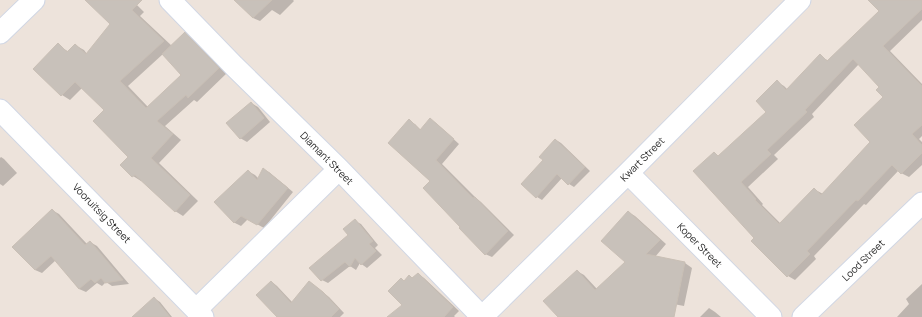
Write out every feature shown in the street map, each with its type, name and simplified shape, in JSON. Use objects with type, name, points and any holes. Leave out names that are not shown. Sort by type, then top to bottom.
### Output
[{"type":"street","points":[[0,33],[34,0]]},
{"type":"street","name":"Diamant Street","points":[[170,0],[234,66],[339,169],[482,317]]},
{"type":"street","name":"Kwart Street","points":[[482,317],[800,0]]},
{"type":"street","name":"Vooruitsig Street","points":[[0,110],[200,313]]},
{"type":"street","points":[[200,313],[339,169]]},
{"type":"street","name":"Koper Street","points":[[628,173],[771,317]]},
{"type":"street","name":"Lood Street","points":[[803,317],[922,203]]},
{"type":"building","points":[[85,0],[142,0],[132,10],[164,41],[120,81],[146,108],[181,75],[162,54],[185,32],[219,68],[188,98],[186,95],[157,121],[173,134],[151,158],[190,195],[175,212],[135,175],[132,177],[120,165],[128,157],[93,121],[104,110],[75,82],[61,96],[33,69],[58,43],[67,52],[75,44],[86,54],[110,24]]},
{"type":"building","points":[[234,0],[272,0],[253,18]]},
{"type":"building","points":[[868,0],[922,0],[922,9],[883,46],[922,86],[922,125],[912,134],[922,145],[922,153],[901,174],[892,165],[807,251],[810,254],[787,277],[751,241],[754,238],[693,171],[714,152],[718,156],[766,112],[756,101],[777,80],[786,90],[820,54],[827,61],[879,11]],"holes":[[[853,59],[879,87],[876,90],[883,97],[854,125],[870,142],[821,195],[814,188],[779,224],[755,200],[756,199],[741,182],[771,154],[767,150],[807,112],[805,110]]]},
{"type":"building","points":[[251,102],[264,118],[240,139],[226,123]]},
{"type":"building","points":[[430,118],[454,139],[436,160],[508,231],[485,255],[423,188],[430,181],[388,143],[409,119],[420,130]]},
{"type":"building","points":[[555,139],[585,167],[568,185],[557,174],[536,198],[521,184],[543,160],[539,157]]},
{"type":"building","points":[[263,168],[288,188],[257,225],[241,216],[234,223],[214,202],[248,170],[257,180]]},
{"type":"building","points":[[52,209],[85,245],[90,241],[123,280],[105,283],[101,278],[95,283],[91,279],[79,289],[51,256],[35,270],[12,247]]},
{"type":"building","points":[[628,211],[660,240],[646,254],[685,262],[674,317],[558,317],[543,301],[577,270],[595,290],[625,262],[601,241]]},
{"type":"building","points":[[355,219],[373,241],[369,244],[376,251],[361,265],[355,258],[350,267],[345,262],[321,281],[309,268],[348,235],[343,229]]},
{"type":"building","points":[[418,273],[453,307],[444,317],[387,317],[402,305],[388,291],[401,278],[404,281],[409,275],[412,278]]},
{"type":"building","points":[[271,281],[291,303],[309,281],[323,292],[339,309],[331,317],[277,317],[256,295]]},
{"type":"building","points":[[154,297],[170,317],[132,317]]}]
